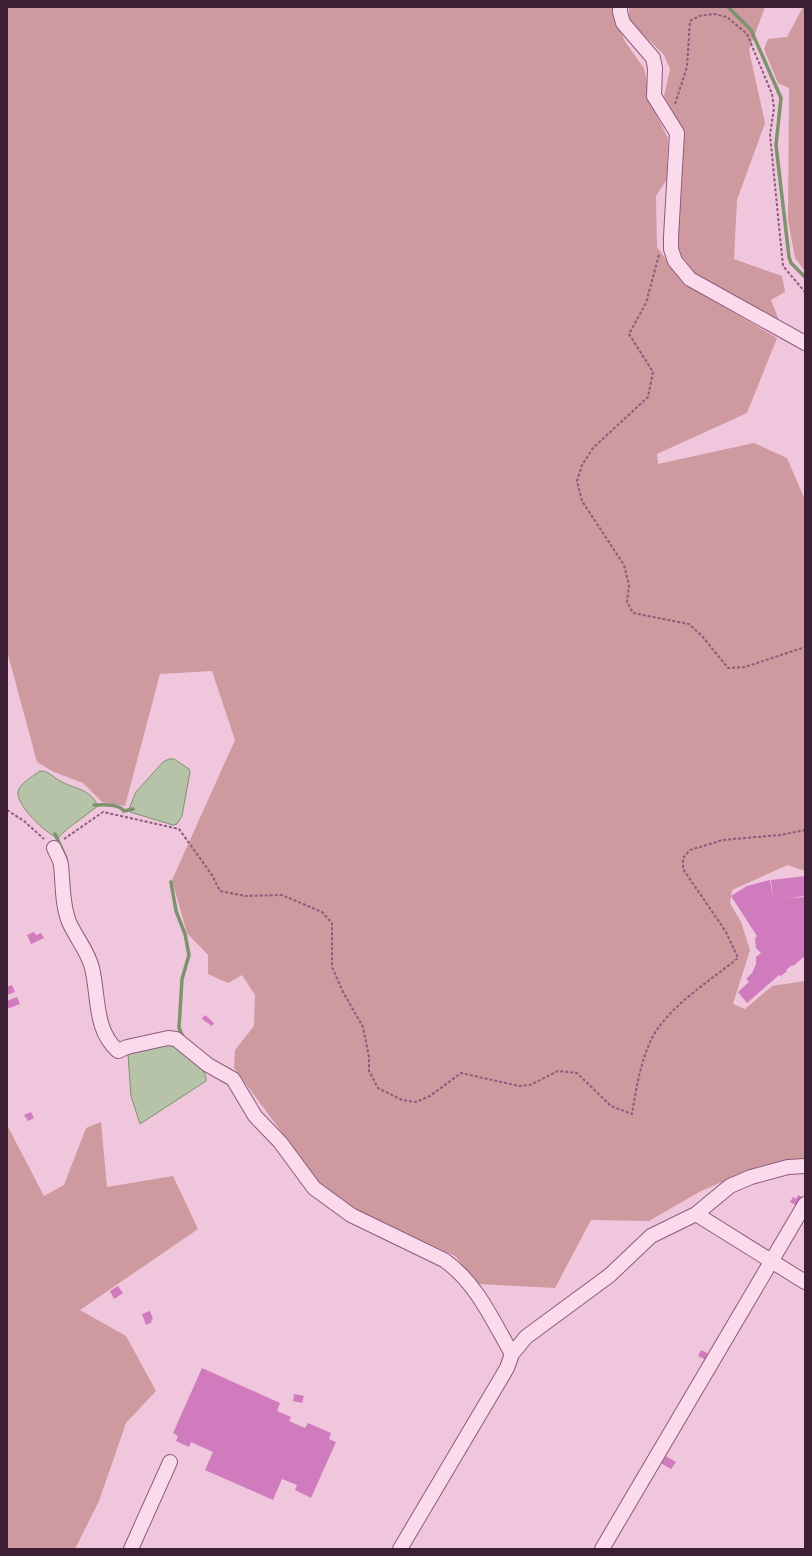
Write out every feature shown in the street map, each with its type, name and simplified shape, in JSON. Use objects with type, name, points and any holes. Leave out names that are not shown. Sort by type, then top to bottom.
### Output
[{"type":"street","points":[[620,7],[620,12],[624,23],[653,58],[655,68],[654,96],[656,103],[668,117],[677,133],[671,237],[671,249],[675,261],[690,279],[805,343]]},
{"type":"street","points":[[58,845],[63,896],[69,922],[87,953],[92,968],[97,1008],[108,1042],[118,1051],[127,1047],[168,1038],[176,1039],[208,1064],[232,1079],[255,1116],[280,1142],[314,1188],[351,1215],[444,1260],[458,1269],[479,1297],[512,1354]]},
{"type":"street","points":[[400,1549],[507,1368],[512,1354],[526,1337],[610,1274],[651,1236],[696,1214],[730,1186],[751,1177],[788,1167],[805,1166]]},
{"type":"street","points":[[602,1549],[805,1204]]},
{"type":"street","points":[[696,1214],[805,1282]]},
{"type":"street","points":[[131,1549],[170,1462]]},
{"type":"path","points":[[668,117],[673,110],[687,68],[690,21],[699,16],[714,14],[727,16],[747,34],[772,94],[774,108],[770,136],[783,266],[805,292]]},
{"type":"path","points":[[659,254],[646,304],[629,334],[653,372],[648,397],[593,448],[582,465],[577,481],[582,501],[624,566],[629,585],[627,602],[633,613],[689,624],[702,636],[728,668],[745,667],[805,647]]},
{"type":"path","points":[[7,810],[58,845],[103,812],[179,829],[212,875],[220,891],[245,896],[282,895],[322,912],[332,923],[332,967],[343,992],[363,1027],[370,1057],[369,1071],[378,1088],[402,1100],[416,1102],[430,1096],[461,1073],[519,1086],[530,1084],[558,1071],[577,1073],[611,1106],[632,1114],[639,1073],[652,1039],[665,1020],[683,1002],[738,958],[726,932],[683,869],[683,858],[690,850],[724,840],[780,835],[805,830]]},
{"type":"shaded area","points":[[7,7],[613,7],[616,23],[626,43],[644,68],[652,106],[668,138],[667,179],[656,196],[657,247],[673,269],[697,291],[777,338],[747,413],[657,454],[658,464],[754,443],[787,458],[805,500],[805,871],[788,865],[732,890],[730,903],[741,922],[750,950],[733,1004],[745,1009],[772,986],[805,981],[805,1161],[760,1166],[701,1191],[649,1221],[591,1220],[555,1288],[479,1284],[455,1256],[330,1197],[234,1068],[235,1050],[254,1026],[255,995],[242,975],[228,983],[208,974],[208,955],[187,933],[172,880],[235,740],[212,671],[160,674],[125,806],[102,802],[83,783],[54,772],[37,762],[7,651]]},
{"type":"shaded area","points":[[629,7],[765,7],[749,50],[765,123],[737,200],[734,259],[782,276],[785,292],[771,300],[780,323],[692,275],[681,260],[676,245],[681,130],[664,96],[670,69],[664,55],[629,20]]},
{"type":"shaded area","points":[[803,7],[805,7],[805,271],[795,258],[788,220],[789,88],[778,83],[764,49],[768,39],[787,37]]},
{"type":"shaded area","points":[[169,759],[174,759],[189,769],[190,772],[182,816],[177,824],[173,825],[130,812],[129,809],[136,792],[163,762]]},
{"type":"shaded area","points":[[40,771],[49,773],[67,785],[87,793],[98,806],[67,829],[58,838],[46,831],[33,818],[19,798],[18,792],[21,786]]},
{"type":"shaded area","points":[[174,1042],[189,1054],[199,1065],[206,1076],[206,1081],[140,1124],[131,1096],[128,1054],[135,1050]]},
{"type":"shaded area","points":[[101,1122],[107,1187],[173,1176],[198,1229],[80,1310],[126,1336],[156,1391],[126,1423],[99,1501],[75,1549],[7,1549],[7,1125],[44,1196],[64,1185],[86,1128]]},
{"type":"building","points":[[805,876],[805,896],[786,898],[805,897],[805,910],[803,911],[805,912],[805,956],[786,970],[787,971],[781,976],[779,975],[747,1003],[738,992],[749,982],[746,979],[752,973],[756,964],[756,957],[761,953],[756,948],[755,939],[757,936],[731,896],[747,886],[770,880],[773,899],[771,880]]},
{"type":"building","points":[[34,932],[36,935],[41,933],[44,938],[31,944],[27,935]]},
{"type":"building","points":[[12,985],[15,992],[7,995],[7,987]]},
{"type":"building","points":[[17,997],[20,1004],[7,1009],[7,1001]]},
{"type":"building","points":[[205,1015],[214,1023],[212,1026],[202,1019]]},
{"type":"building","points":[[31,1112],[34,1118],[28,1121],[24,1115]]},
{"type":"building","points":[[798,1195],[802,1197],[797,1206],[790,1202],[793,1197],[796,1199]]},
{"type":"building","points":[[118,1286],[123,1293],[114,1299],[110,1291]]},
{"type":"building","points":[[150,1311],[153,1319],[151,1320],[152,1322],[146,1325],[142,1314]]},
{"type":"building","points":[[701,1350],[709,1354],[706,1360],[698,1356]]},
{"type":"building","points":[[202,1368],[280,1403],[277,1411],[291,1417],[289,1421],[305,1428],[308,1423],[331,1433],[329,1439],[336,1442],[311,1498],[295,1490],[297,1485],[282,1479],[273,1500],[205,1470],[213,1452],[191,1442],[189,1447],[176,1441],[178,1436],[173,1433]]},
{"type":"building","points":[[294,1394],[304,1396],[302,1403],[293,1401]]},
{"type":"building","points":[[664,1455],[676,1462],[671,1469],[659,1462]]},
{"type":"waterway","points":[[728,7],[751,30],[781,98],[776,145],[789,257],[791,263],[805,277]]},
{"type":"waterway","points":[[94,805],[114,806],[121,808],[124,811],[133,809]]},
{"type":"waterway","points":[[55,834],[66,858]]},
{"type":"waterway","points":[[171,882],[176,911],[185,934],[189,955],[182,979],[179,1028],[183,1037]]}]
